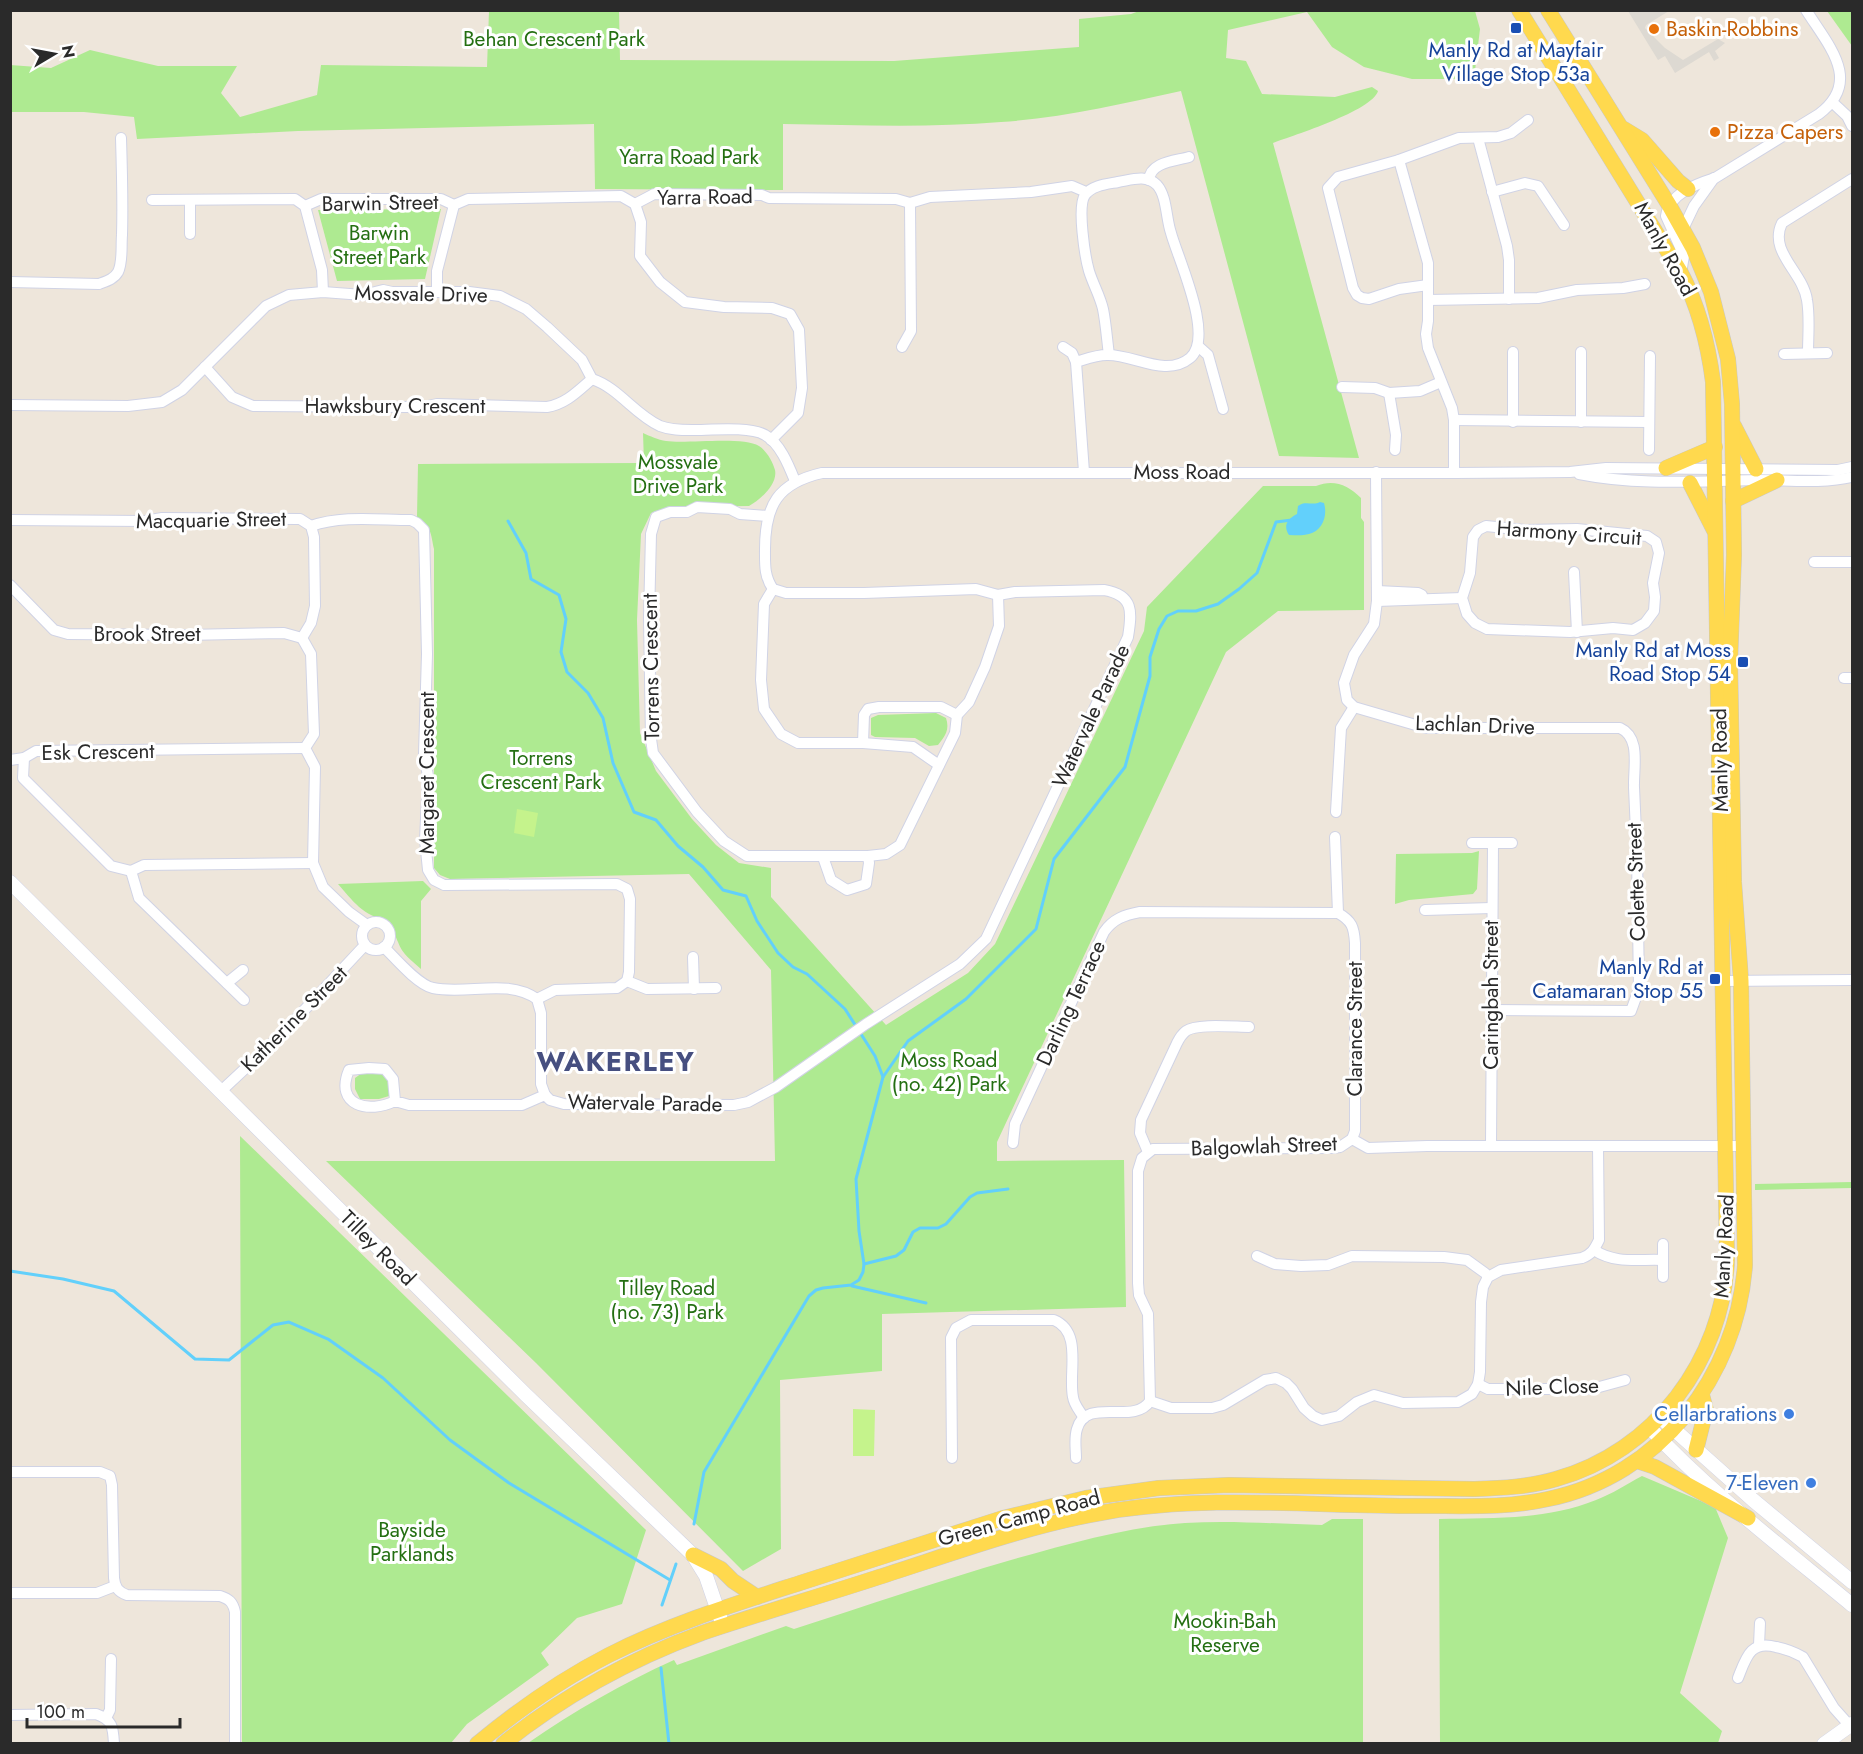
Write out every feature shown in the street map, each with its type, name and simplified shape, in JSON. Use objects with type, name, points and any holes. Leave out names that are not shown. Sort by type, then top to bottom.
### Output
[{"type":"main road","name":"Manly Road","points":[[1519,10],[1682,273],[1696,304],[1713,381],[1727,1260],[1721,1308],[1708,1347],[1675,1400],[1655,1422]]},
{"type":"main road","name":"Manly Road","points":[[1548,10],[1683,229],[1711,292],[1724,339],[1731,384],[1734,555],[1730,662],[1734,882],[1741,981],[1745,1265],[1743,1290],[1740,1309],[1728,1344],[1702,1395],[1668,1436],[1637,1461]]},
{"type":"main road","points":[[1621,128],[1642,140],[1678,181],[1688,189]]},
{"type":"main road","points":[[1731,420],[1756,469]]},
{"type":"main road","points":[[1666,468],[1715,447]]},
{"type":"main road","points":[[1733,501],[1777,480]]},
{"type":"main road","points":[[1690,483],[1716,532]]},
{"type":"main road","name":"Tilley Road","points":[[10,882],[526,1395],[693,1555],[706,1576],[723,1627]]},
{"type":"main road","points":[[1696,1450],[1706,1410],[1702,1395]]},
{"type":"main road","points":[[1655,1422],[1748,1518],[1852,1605]]},
{"type":"main road","name":"Green Camp Road","points":[[477,1743],[530,1703],[608,1656],[666,1629],[717,1609],[1004,1518],[1086,1498],[1159,1488],[1219,1486],[1474,1489],[1521,1486],[1558,1479],[1588,1467],[1626,1446],[1655,1422]]},
{"type":"main road","points":[[1668,1436],[1696,1450],[1852,1582]]},
{"type":"main road","points":[[1637,1461],[1654,1467],[1748,1518]]},
{"type":"main road","name":"Green Camp Road","points":[[503,1743],[549,1709],[583,1689],[664,1649],[723,1627],[1036,1528],[1100,1513],[1159,1505],[1211,1502],[1369,1506],[1514,1504],[1546,1500],[1574,1492],[1605,1479],[1637,1461]]},
{"type":"main road","points":[[693,1555],[721,1569],[733,1581],[757,1597]]},
{"type":"main road","points":[[1824,1743],[1851,1725]]},
{"type":"street","points":[[1682,273],[1684,256],[1667,222],[1669,205],[1688,189],[1715,178],[1819,114],[1839,92],[1841,81],[1837,60],[1806,10]]},
{"type":"street","points":[[1832,102],[1847,116],[1852,126]]},
{"type":"street","points":[[1428,285],[1399,289],[1369,299],[1357,295],[1353,288],[1328,188],[1338,177],[1399,160],[1459,138],[1498,137],[1511,133],[1528,120]]},
{"type":"street","points":[[10,282],[99,284],[116,275],[120,267],[123,200],[121,138]]},
{"type":"street","points":[[1478,138],[1507,246],[1509,299]]},
{"type":"street","points":[[1149,180],[1149,173],[1155,166],[1189,157]]},
{"type":"street","points":[[1399,160],[1428,263],[1426,334],[1428,348],[1452,408],[1454,473]]},
{"type":"street","points":[[1076,362],[1109,355],[1153,365],[1169,365],[1189,359],[1196,352],[1198,323],[1189,285],[1170,231],[1162,195],[1157,185],[1142,177],[1100,186],[1086,192],[1082,204],[1085,257],[1103,311],[1109,355]]},
{"type":"street","points":[[1683,229],[1694,206],[1715,178]]},
{"type":"street","points":[[1808,352],[1807,300],[1803,284],[1779,246],[1778,233],[1782,223],[1852,179]]},
{"type":"street","points":[[1492,192],[1525,183],[1538,186],[1564,225]]},
{"type":"street","name":"Yarra Road","points":[[454,205],[468,199],[621,196],[635,204],[654,194],[896,198],[910,203],[930,197],[1031,192],[1072,186],[1086,192]]},
{"type":"street","points":[[152,200],[295,199],[305,206],[322,270],[323,292]]},
{"type":"street","name":"Barwin Street","points":[[305,206],[321,199],[441,199],[454,205]]},
{"type":"street","points":[[190,200],[190,234]]},
{"type":"street","points":[[902,347],[911,331],[910,203]]},
{"type":"street","points":[[635,204],[641,222],[640,256],[660,282],[685,302],[724,307],[772,308],[790,314],[799,330],[802,388],[798,413],[771,440],[778,448],[795,481],[780,494],[768,516],[765,530],[765,568],[767,580],[772,589],[764,604],[762,624],[761,680],[764,709],[781,734],[798,744],[863,743],[913,747],[939,765]]},
{"type":"street","points":[[437,292],[437,271],[454,205]]},
{"type":"street","points":[[1428,300],[1482,301],[1538,298],[1577,290],[1623,288],[1645,284]]},
{"type":"street","name":"Mossvale Drive","points":[[10,405],[128,406],[162,402],[182,390],[266,306],[289,295],[323,292],[363,295],[383,290],[470,292],[500,296],[526,309],[582,360],[592,379],[607,384],[640,414],[661,426],[674,430],[755,432],[771,440]]},
{"type":"street","points":[[1198,346],[1208,355],[1223,409]]},
{"type":"street","points":[[1062,347],[1072,352],[1076,362],[1084,472]]},
{"type":"street","points":[[1513,352],[1513,422]]},
{"type":"street","points":[[1581,352],[1581,422]]},
{"type":"street","points":[[1784,354],[1827,353]]},
{"type":"street","points":[[1649,450],[1650,356]]},
{"type":"street","name":"Hawksbury Crescent","points":[[205,367],[232,397],[253,406],[419,408],[437,404],[547,407],[557,406],[567,400],[592,379]]},
{"type":"street","points":[[1342,387],[1375,388],[1389,393],[1420,391],[1441,382]]},
{"type":"street","points":[[1389,393],[1396,435],[1395,450]]},
{"type":"street","points":[[1454,420],[1649,422]]},
{"type":"street","points":[[1733,475],[1756,469],[1838,470],[1852,467]]},
{"type":"street","name":"Moss Road","points":[[795,481],[822,473],[1454,473],[1570,472],[1606,468],[1666,468],[1715,476]]},
{"type":"street","points":[[1336,812],[1341,728],[1354,706],[1347,699],[1344,683],[1354,655],[1374,624],[1377,596],[1376,472]]},
{"type":"street","name":"Moss Road","points":[[1570,472],[1626,482],[1690,483],[1715,476]]},
{"type":"street","points":[[1715,476],[1733,475],[1777,480],[1835,480],[1852,477]]},
{"type":"street","name":"Torrens Crescent","points":[[768,516],[740,514],[730,509],[697,507],[687,512],[670,512],[656,517],[651,534],[649,618],[653,753],[697,812],[724,841],[747,856],[868,856],[886,854],[900,845],[955,734],[957,715],[969,702],[985,667],[999,626],[998,595]]},
{"type":"street","name":"Macquarie Street","points":[[10,520],[300,519],[311,526],[315,562],[315,606],[311,623],[302,638]]},
{"type":"street","name":"Margaret Crescent","points":[[311,526],[342,519],[411,520],[424,530],[427,654],[424,754],[428,776],[425,840],[428,870],[434,880],[444,885],[617,884],[627,889],[630,899],[627,981]]},
{"type":"street","name":"Harmony Circuit","points":[[1486,526],[1525,530],[1576,529],[1647,536],[1656,542],[1659,553],[1653,583],[1656,597],[1654,611],[1645,623],[1633,630],[1613,628],[1577,632],[1487,629],[1475,623],[1467,614],[1462,598],[1470,573],[1473,537],[1478,530],[1486,526]]},
{"type":"street","points":[[1814,562],[1852,562]]},
{"type":"street","points":[[1574,572],[1577,632]]},
{"type":"street","name":"Brook Street","points":[[10,585],[54,630],[68,634],[284,633],[302,638]]},
{"type":"street","name":"Watervale Parade","points":[[395,1101],[393,1079],[385,1069],[349,1070],[344,1082],[349,1100],[356,1105],[388,1105],[395,1101],[409,1105],[522,1105],[545,1095],[550,1100],[564,1104],[734,1104],[748,1102],[776,1087],[869,1022],[960,964],[986,939],[1128,637],[1132,614],[1126,601],[1114,592],[1104,590],[1015,592],[998,595],[976,589],[786,593],[772,589]]},
{"type":"street","points":[[1377,596],[1418,593],[1428,598],[1462,598]]},
{"type":"street","points":[[302,638],[311,654],[314,734],[305,748],[315,767],[313,863],[323,887],[349,912],[367,925],[377,923],[386,927],[389,939],[384,947],[374,950],[365,945],[362,936],[367,925]]},
{"type":"street","name":"Lachlan Drive","points":[[1354,706],[1426,728],[1620,728],[1628,731]]},
{"type":"street","points":[[863,743],[864,715],[868,709],[941,707],[957,715]]},
{"type":"street","name":"Colette Street","points":[[1491,1010],[1631,1011],[1639,989],[1634,744],[1628,731]]},
{"type":"street","name":"Esk Crescent","points":[[131,871],[111,866],[23,778],[24,758],[36,751],[305,748]]},
{"type":"street","points":[[10,760],[24,758]]},
{"type":"street","points":[[1335,837],[1338,913]]},
{"type":"street","points":[[1472,843],[1512,843]]},
{"type":"street","name":"Caringbah Street","points":[[1491,1146],[1493,843]]},
{"type":"street","points":[[823,857],[831,880],[847,890],[866,884],[870,863],[868,856]]},
{"type":"street","points":[[244,1000],[139,898],[131,871],[144,865],[313,863]]},
{"type":"street","points":[[1425,910],[1491,908]]},
{"type":"street","name":"Darling Terrace","points":[[1013,1143],[1015,1124],[1104,933],[1111,923],[1128,914],[1140,912],[1338,913],[1350,920]]},
{"type":"street","name":"Clarance Street","points":[[1350,920],[1355,930],[1355,1131],[1352,1139]]},
{"type":"street","name":"Katherine Street","points":[[220,1092],[280,1036],[365,945]]},
{"type":"street","points":[[384,947],[405,968],[432,988],[521,990],[537,999],[541,1013],[541,1084],[545,1095]]},
{"type":"street","points":[[693,957],[694,988]]},
{"type":"street","points":[[228,983],[243,970]]},
{"type":"street","points":[[1724,981],[1852,980]]},
{"type":"street","points":[[537,999],[555,990],[617,988],[627,981],[646,989],[716,988]]},
{"type":"street","points":[[1076,1458],[1076,1431],[1084,1418],[1097,1412],[1135,1412],[1146,1407],[1150,1401],[1148,1314],[1138,1283],[1138,1171],[1142,1158],[1148,1152],[1140,1133],[1141,1120],[1184,1032],[1203,1027],[1249,1027]]},
{"type":"street","name":"Balgowlah Street","points":[[1148,1152],[1162,1148],[1333,1148],[1340,1147],[1352,1139],[1368,1148],[1743,1146]]},
{"type":"street","points":[[1150,1401],[1171,1408],[1212,1408],[1223,1405],[1265,1380],[1276,1378],[1292,1389],[1304,1408],[1322,1420],[1339,1416],[1358,1402],[1374,1395],[1403,1403],[1458,1402],[1472,1394],[1478,1384],[1481,1302],[1483,1287],[1488,1277],[1501,1269],[1581,1258],[1594,1250],[1599,1240],[1598,1146]]},
{"type":"street","points":[[1663,1244],[1663,1277]]},
{"type":"street","points":[[1594,1250],[1614,1260],[1662,1260]]},
{"type":"street","points":[[1257,1256],[1275,1264],[1301,1266],[1328,1265],[1352,1256],[1444,1257],[1467,1260],[1488,1277]]},
{"type":"street","points":[[952,1458],[951,1338],[956,1328],[971,1320],[1054,1320],[1062,1323],[1071,1336],[1074,1401],[1084,1418]]},
{"type":"street","name":"Nile Close","points":[[1478,1384],[1488,1389],[1592,1389],[1625,1380]]},
{"type":"street","points":[[10,1472],[100,1472],[110,1476],[115,1586],[121,1593],[127,1595],[220,1596],[229,1599],[235,1612],[235,1743]]},
{"type":"street","points":[[10,1593],[97,1593],[115,1586]]},
{"type":"street","points":[[1759,1645],[1760,1623]]},
{"type":"street","points":[[1738,1678],[1746,1658],[1759,1645],[1787,1649],[1803,1657],[1834,1708],[1851,1725]]},
{"type":"street","points":[[106,1718],[110,1710],[111,1659]]},
{"type":"street","points":[[10,1715],[96,1714],[106,1718],[112,1725],[114,1743]]},
{"type":"green space","points":[[1142,10],[1475,11],[1480,29],[1474,79],[1412,79],[1364,67],[1332,47],[1307,12],[1228,30],[1226,58],[1246,61],[1262,94],[1335,97],[1372,87],[1378,91],[1373,99],[1348,114],[1273,143],[1359,458],[1279,456],[1181,91],[1069,114],[1001,122],[920,126],[783,124],[783,190],[595,189],[594,124],[298,131],[137,139],[134,117],[84,112],[11,112],[10,65],[51,68],[90,50],[158,66],[237,66],[221,93],[240,117],[317,95],[321,65],[487,67],[489,11],[619,11],[620,60],[894,61],[1079,47],[1079,19],[1131,14]]},
{"type":"green space","points":[[1827,11],[1852,11],[1852,46]]},
{"type":"green space","name":"Barwin Street Park","points":[[441,209],[425,279],[337,281],[318,210]]},
{"type":"green space","points":[[643,433],[666,441],[751,443],[767,453],[775,475],[767,491],[749,506],[669,507],[651,513],[641,534],[637,620],[640,733],[656,771],[692,819],[716,845],[739,863],[771,868],[771,897],[886,1025],[968,973],[995,944],[1144,631],[1147,607],[1263,486],[1340,484],[1361,498],[1361,518],[1364,522],[1364,610],[1278,611],[1226,652],[997,1142],[997,1161],[1124,1160],[1126,1307],[882,1314],[882,1371],[780,1380],[781,1549],[743,1571],[536,1363],[326,1161],[775,1161],[771,970],[689,874],[450,879],[440,875],[434,868],[434,549],[428,527],[417,517],[418,464],[644,463]]},
{"type":"green space","points":[[936,713],[946,718],[947,726],[945,736],[938,745],[929,746],[915,738],[871,735],[871,718],[878,715]]},
{"type":"green space","points":[[517,809],[538,813],[534,837],[514,833]]},
{"type":"green space","points":[[1479,851],[1477,889],[1473,894],[1409,900],[1395,904],[1396,854]]},
{"type":"green space","points":[[423,881],[431,889],[421,901],[421,969],[402,950],[387,920],[365,912],[338,884]]},
{"type":"green space","points":[[362,1073],[379,1073],[389,1078],[389,1096],[379,1099],[360,1099],[355,1089],[355,1078]]},
{"type":"green space","name":"Bayside Parklands","points":[[240,1136],[646,1530],[622,1604],[577,1618],[541,1653],[549,1665],[467,1724],[451,1743],[242,1743]]},
{"type":"green space","points":[[1852,1182],[1852,1188],[1755,1190],[1755,1184]]},
{"type":"green space","points":[[853,1409],[875,1410],[874,1456],[853,1456]]},
{"type":"green space","points":[[1642,1476],[1715,1507],[1728,1538],[1680,1693],[1722,1731],[1718,1743],[1440,1743],[1439,1519],[1519,1517],[1577,1507],[1602,1498]]},
{"type":"green space","name":"Mookin-Bah Reserve","points":[[1332,1519],[1363,1519],[1363,1743],[528,1743],[599,1698],[674,1660],[677,1665],[786,1626],[794,1629],[956,1576],[1032,1554],[1097,1537],[1163,1525],[1219,1522],[1322,1525]]},
{"type":"shaded area","points":[[1628,11],[1669,11],[1646,25],[1645,28],[1665,48],[1683,60],[1718,39],[1725,43],[1715,51],[1719,58],[1714,61],[1709,52],[1675,73],[1665,56],[1658,60]]},
{"type":"water","points":[[1303,503],[1324,503],[1325,513],[1321,526],[1306,535],[1289,535],[1286,529],[1287,523],[1297,514],[1298,506]]},
{"type":"waterway","points":[[694,1524],[704,1472],[809,1296],[823,1288],[851,1285],[859,1280],[863,1272],[856,1179],[883,1077],[908,1041],[966,999],[1036,929],[1054,859],[1125,767],[1150,676],[1150,657],[1159,629],[1167,616],[1178,611],[1196,611],[1218,604],[1239,589],[1257,573],[1276,522],[1292,520]]},
{"type":"waterway","points":[[508,521],[526,553],[531,579],[559,595],[566,619],[561,652],[567,672],[588,693],[603,718],[613,763],[634,812],[656,820],[678,846],[703,867],[723,890],[746,896],[757,921],[778,953],[793,967],[807,974],[845,1009],[875,1056],[883,1077]]},
{"type":"waterway","points":[[864,1264],[896,1256],[904,1250],[913,1232],[920,1228],[938,1228],[946,1224],[970,1197],[977,1193],[1008,1189]]},
{"type":"waterway","points":[[10,1271],[63,1279],[114,1291],[195,1359],[229,1360],[273,1325],[289,1322],[328,1339],[383,1378],[450,1440],[509,1483],[670,1580]]},
{"type":"waterway","points":[[852,1286],[926,1303]]},
{"type":"waterway","points":[[662,1605],[676,1564]]},
{"type":"waterway","points":[[661,1668],[669,1744]]},
{"type":"place","name":"Manly Rd at Mayfair Village Stop 53a","points":[[1516,28]]},
{"type":"place","name":"Baskin-Robbins","points":[[1654,29]]},
{"type":"place","name":"Pizza Capers","points":[[1715,132]]},
{"type":"place","name":"Manly Rd at Moss Road Stop 54","points":[[1743,662]]},
{"type":"place","name":"Manly Rd at Catamaran Stop 55","points":[[1715,979]]},
{"type":"place","name":"Cellarbrations","points":[[1789,1414]]},
{"type":"place","name":"7-Eleven","points":[[1811,1483]]},
{"type":"district","name":"WAKERLEY","points":[[616,1061]]},
{"type":"park label","name":"Behan Crescent Park","points":[[554,39]]},
{"type":"park label","name":"Yarra Road Park","points":[[689,157]]},
{"type":"park label","name":"Mossvale Drive Park","points":[[678,474]]},
{"type":"park label","name":"Torrens Crescent Park","points":[[541,770]]},
{"type":"park label","name":"Moss Road (no. 42) Park","points":[[949,1072]]},
{"type":"park label","name":"Tilley Road (no. 73) Park","points":[[667,1300]]}]
